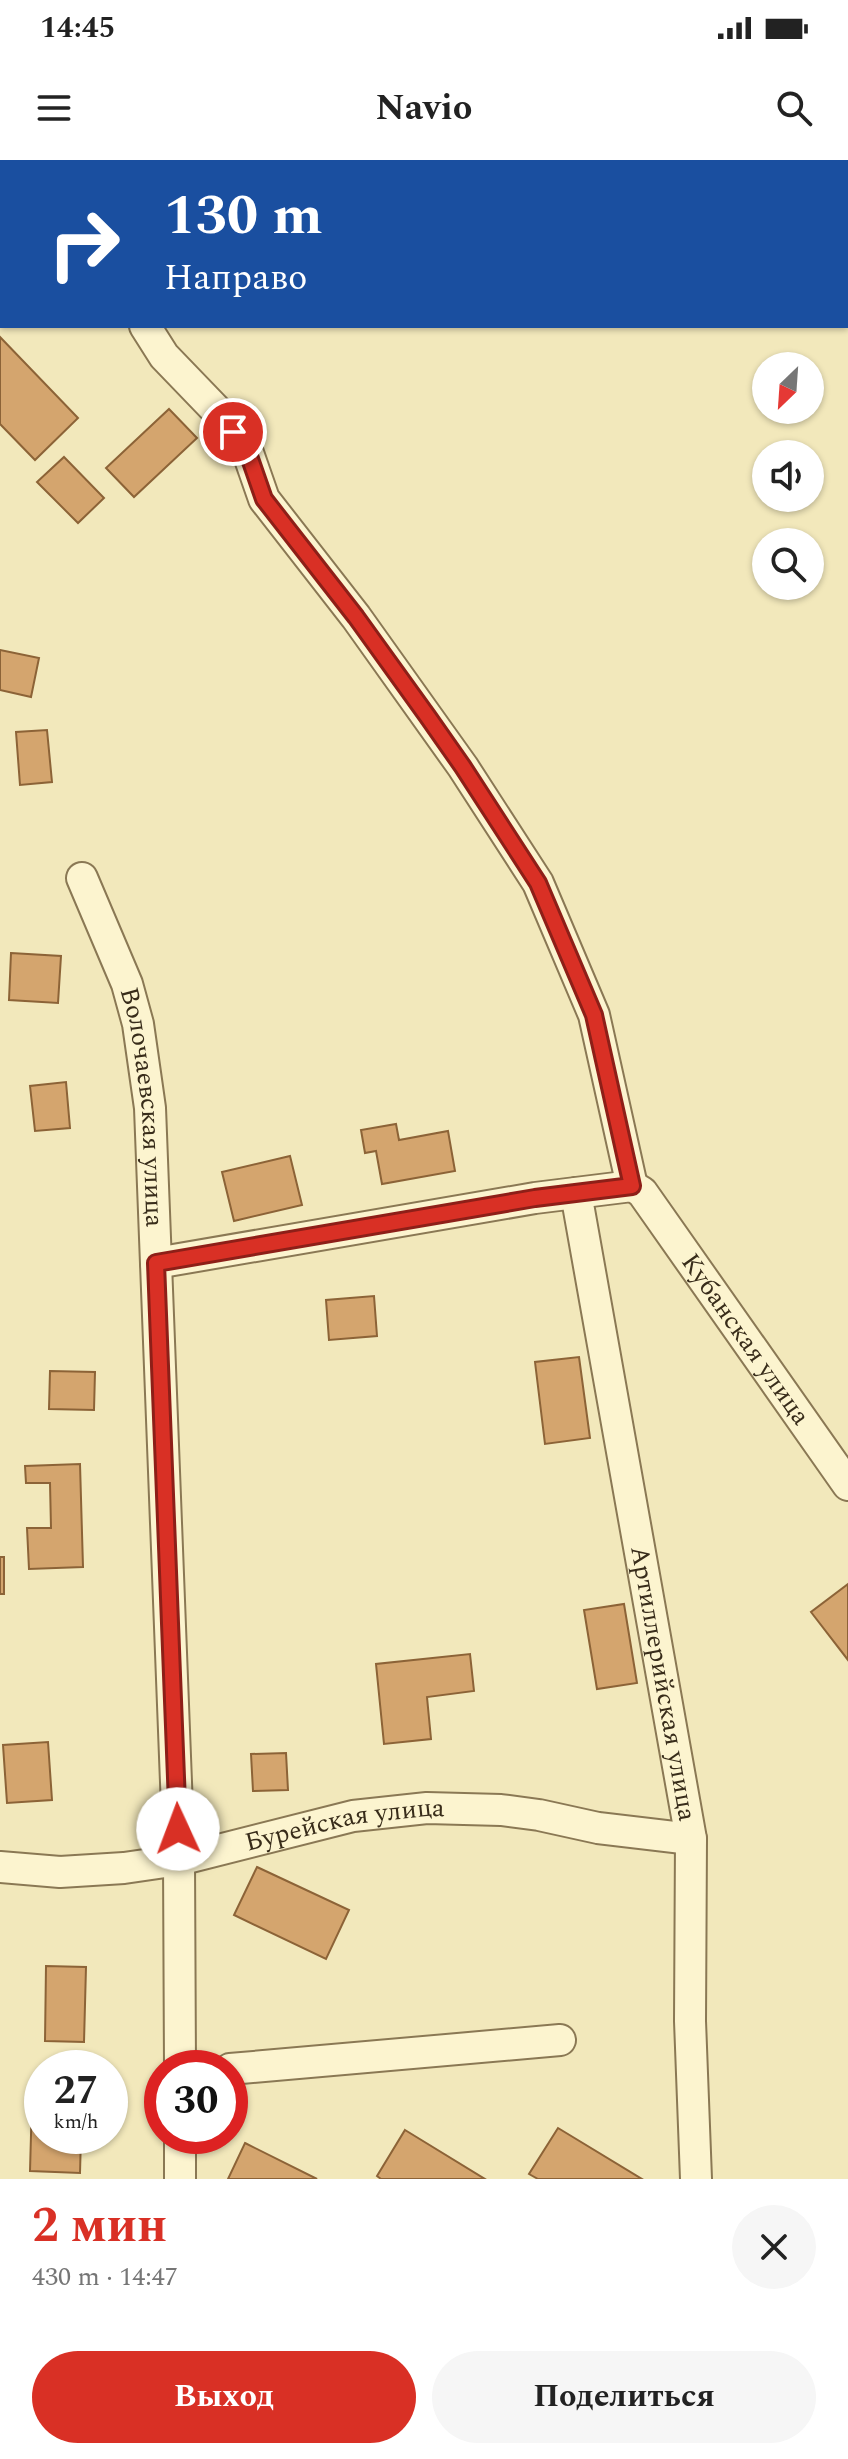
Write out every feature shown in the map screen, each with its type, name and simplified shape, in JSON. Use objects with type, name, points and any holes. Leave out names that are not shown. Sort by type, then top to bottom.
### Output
[{"type":"street","points":[[146,328],[164,356],[217,411],[248,453],[264,499],[356,617],[455,755],[538,883],[594,1015],[637,1189],[535,1198],[156,1263]]},
{"type":"street","name":"Волочаевская улица","points":[[82,878],[127,984],[138,1024],[150,1108],[179,1860],[180,2050]]},
{"type":"street","name":"Кубанская улица","points":[[637,1189],[848,1485]]},
{"type":"street","name":"Артиллерийская улица","points":[[576,1193],[691,1839],[690,2021],[696,2179]]},
{"type":"street","name":"Бурейская улица","points":[[0,1867],[60,1872],[124,1868],[179,1860],[353,1816],[427,1808],[501,1810],[598,1828],[691,1839]]},
{"type":"street","points":[[248,2067],[560,2040]]},
{"type":"street","points":[[180,2154],[180,2179]]},
{"type":"building","points":[[0,337],[78,418],[35,460],[0,424]]},
{"type":"building","points":[[169,409],[197,438],[134,497],[106,468]]},
{"type":"building","points":[[64,457],[104,498],[78,523],[37,482]]},
{"type":"building","points":[[0,650],[39,658],[31,697],[0,690]]},
{"type":"building","points":[[47,730],[52,782],[20,785],[16,732]]},
{"type":"building","points":[[11,953],[61,956],[58,1003],[9,1000]]},
{"type":"building","points":[[66,1082],[70,1128],[35,1131],[30,1086]]},
{"type":"building","points":[[396,1124],[399,1140],[448,1131],[455,1171],[382,1184],[376,1151],[365,1153],[361,1130]]},
{"type":"building","points":[[290,1156],[302,1205],[234,1221],[222,1172]]},
{"type":"building","points":[[374,1296],[377,1336],[329,1340],[326,1300]]},
{"type":"building","points":[[579,1357],[590,1438],[545,1444],[535,1362]]},
{"type":"building","points":[[50,1371],[95,1372],[94,1410],[49,1409]]},
{"type":"building","points":[[80,1464],[83,1567],[29,1569],[27,1528],[51,1528],[50,1483],[26,1483],[25,1466]]},
{"type":"building","points":[[0,1557],[4,1557],[4,1594],[0,1594]]},
{"type":"building","points":[[848,1584],[848,1660],[811,1612]]},
{"type":"building","points":[[624,1604],[637,1683],[597,1689],[584,1610]]},
{"type":"building","points":[[470,1654],[474,1691],[427,1697],[431,1739],[384,1744],[376,1664]]},
{"type":"building","points":[[48,1742],[52,1800],[7,1803],[3,1745]]},
{"type":"building","points":[[286,1753],[288,1790],[253,1791],[251,1754]]},
{"type":"building","points":[[257,1867],[349,1910],[326,1959],[234,1915]]},
{"type":"building","points":[[46,1966],[86,1967],[84,2042],[45,2041]]},
{"type":"building","points":[[558,2128],[642,2179],[538,2179],[529,2174]]},
{"type":"building","points":[[405,2130],[485,2179],[381,2179],[377,2176]]},
{"type":"building","points":[[248,2144],[317,2179],[228,2179],[240,2154],[248,2154]]},
{"type":"building","points":[[30,2154],[81,2154],[80,2173],[30,2171]]},
{"type":"route","points":[[178,1829],[156,1263],[535,1198],[632,1186],[594,1015],[538,883],[428,717],[356,617],[264,499],[248,453],[233,432]]}]
